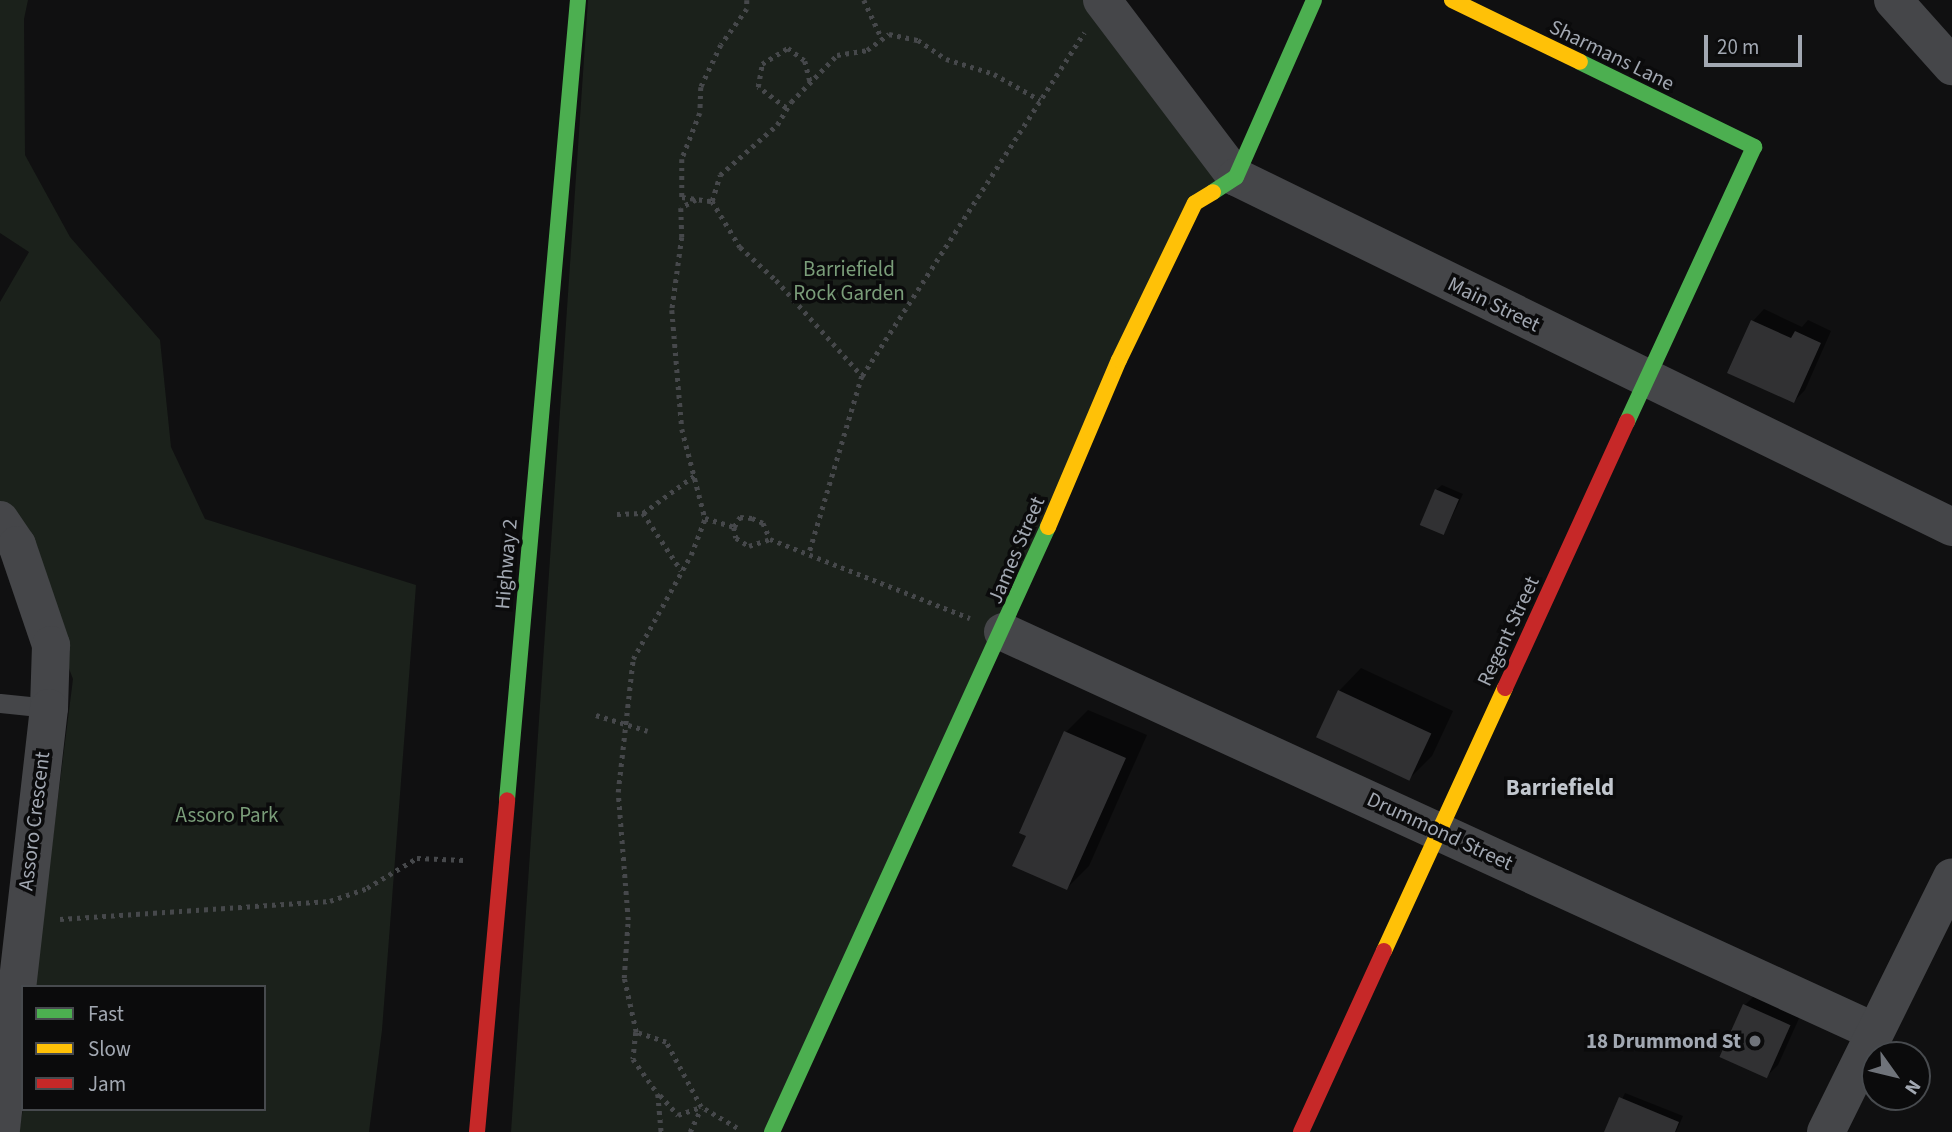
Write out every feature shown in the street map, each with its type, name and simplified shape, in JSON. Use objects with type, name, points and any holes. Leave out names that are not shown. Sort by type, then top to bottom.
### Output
[{"type":"street","name":"Highway 2","points":[[477,1132],[578,0]]},
{"type":"street","points":[[1236,177],[1314,0]]},
{"type":"street","name":"Sharmans Lane","points":[[1452,0],[1754,147]]},
{"type":"street","points":[[1893,0],[1952,66]]},
{"type":"street","name":"Main Street","points":[[1103,1],[1236,177],[1952,527]]},
{"type":"street","name":"Regent Street","points":[[1301,1132],[1754,147]]},
{"type":"street","name":"James Street","points":[[772,1132],[1003,632],[1119,360],[1195,203],[1236,177]]},
{"type":"street","name":"Assoro Crescent","points":[[0,520],[17,545],[51,645],[48,708],[14,936],[1,1132]]},
{"type":"street","name":"Drummond Street","points":[[1003,632],[1875,1032]]},
{"type":"street","points":[[1826,1132],[1952,877]]},
{"type":"lane","points":[[0,703],[48,708]]},
{"type":"path","points":[[712,201],[682,197],[682,159],[700,113],[701,87],[721,45],[747,9],[747,0]]},
{"type":"path","points":[[864,0],[883,39]]},
{"type":"path","points":[[809,554],[862,376],[1103,1]]},
{"type":"path","points":[[862,376],[776,280],[740,247],[712,201],[720,175],[769,133],[786,108],[836,55],[867,50],[889,34],[918,40],[946,59],[994,74],[1040,100]]},
{"type":"path","points":[[786,108],[758,87],[762,64],[788,48],[805,61],[810,82]]},
{"type":"path","points":[[697,200],[681,208],[682,237],[672,310],[682,429],[705,518],[682,571],[633,659],[618,792],[628,920],[624,978],[636,1032],[633,1059],[658,1094],[678,1115],[701,1107]]},
{"type":"path","points":[[617,514],[643,513],[695,475]]},
{"type":"path","points":[[643,513],[682,571]]},
{"type":"path","points":[[770,539],[762,523],[752,518],[740,517],[734,527],[736,538],[749,545],[770,539],[1003,632]]},
{"type":"path","points":[[705,518],[734,527]]},
{"type":"path","points":[[596,715],[648,731]]},
{"type":"path","points":[[14,936],[177,915],[330,901],[367,888],[417,858],[464,860]]},
{"type":"path","points":[[636,1032],[666,1042],[701,1107],[743,1132]]},
{"type":"path","points":[[658,1094],[661,1132]]},
{"type":"path","points":[[690,1132],[701,1107]]},
{"type":"green space","name":"Assoro Park","points":[[0,0],[28,0],[24,19],[25,155],[70,237],[160,340],[171,447],[205,519],[416,585],[382,1030],[369,1132],[19,1132],[23,1111],[266,1111],[266,985],[34,985],[73,679],[34,577],[0,520],[0,302],[29,252],[0,233]]},
{"type":"green space","name":"Barriefield Rock Garden","points":[[588,0],[1102,0],[1236,177],[1195,203],[772,1132],[511,1132]]},
{"type":"building","points":[[1751,320],[1791,338],[1795,331],[1821,343],[1794,403],[1727,373]]},
{"type":"building","points":[[1435,489],[1459,499],[1444,535],[1420,525]]},
{"type":"building","points":[[1338,690],[1431,734],[1409,781],[1316,737]]},
{"type":"building","points":[[1064,731],[1126,758],[1067,890],[1012,866],[1026,836],[1019,833]]},
{"type":"building","name":"18 Drummond St","points":[[1743,1004],[1791,1025],[1767,1078],[1719,1057]]},
{"type":"building","points":[[1619,1097],[1679,1122],[1675,1132],[1604,1132]]},
{"type":"traffic: fast","points":[[507,800],[578,0]]},
{"type":"traffic: fast","points":[[1213,192],[1236,177],[1314,0]]},
{"type":"traffic: fast","points":[[1580,62],[1754,147],[1627,422]]},
{"type":"traffic: fast","points":[[772,1132],[1048,527]]},
{"type":"traffic: slow","points":[[1452,0],[1580,62]]},
{"type":"traffic: slow","points":[[1048,527],[1119,360],[1195,203],[1213,192]]},
{"type":"traffic: slow","points":[[1384,951],[1505,688]]},
{"type":"traffic: jam","points":[[1505,688],[1627,422]]},
{"type":"traffic: jam","points":[[477,1132],[507,800]]},
{"type":"traffic: jam","points":[[1301,1132],[1384,951]]},
{"type":"place","name":"18 Drummond St","points":[[1755,1041]]},
{"type":"district","name":"Barriefield","points":[[1560,788]]}]
